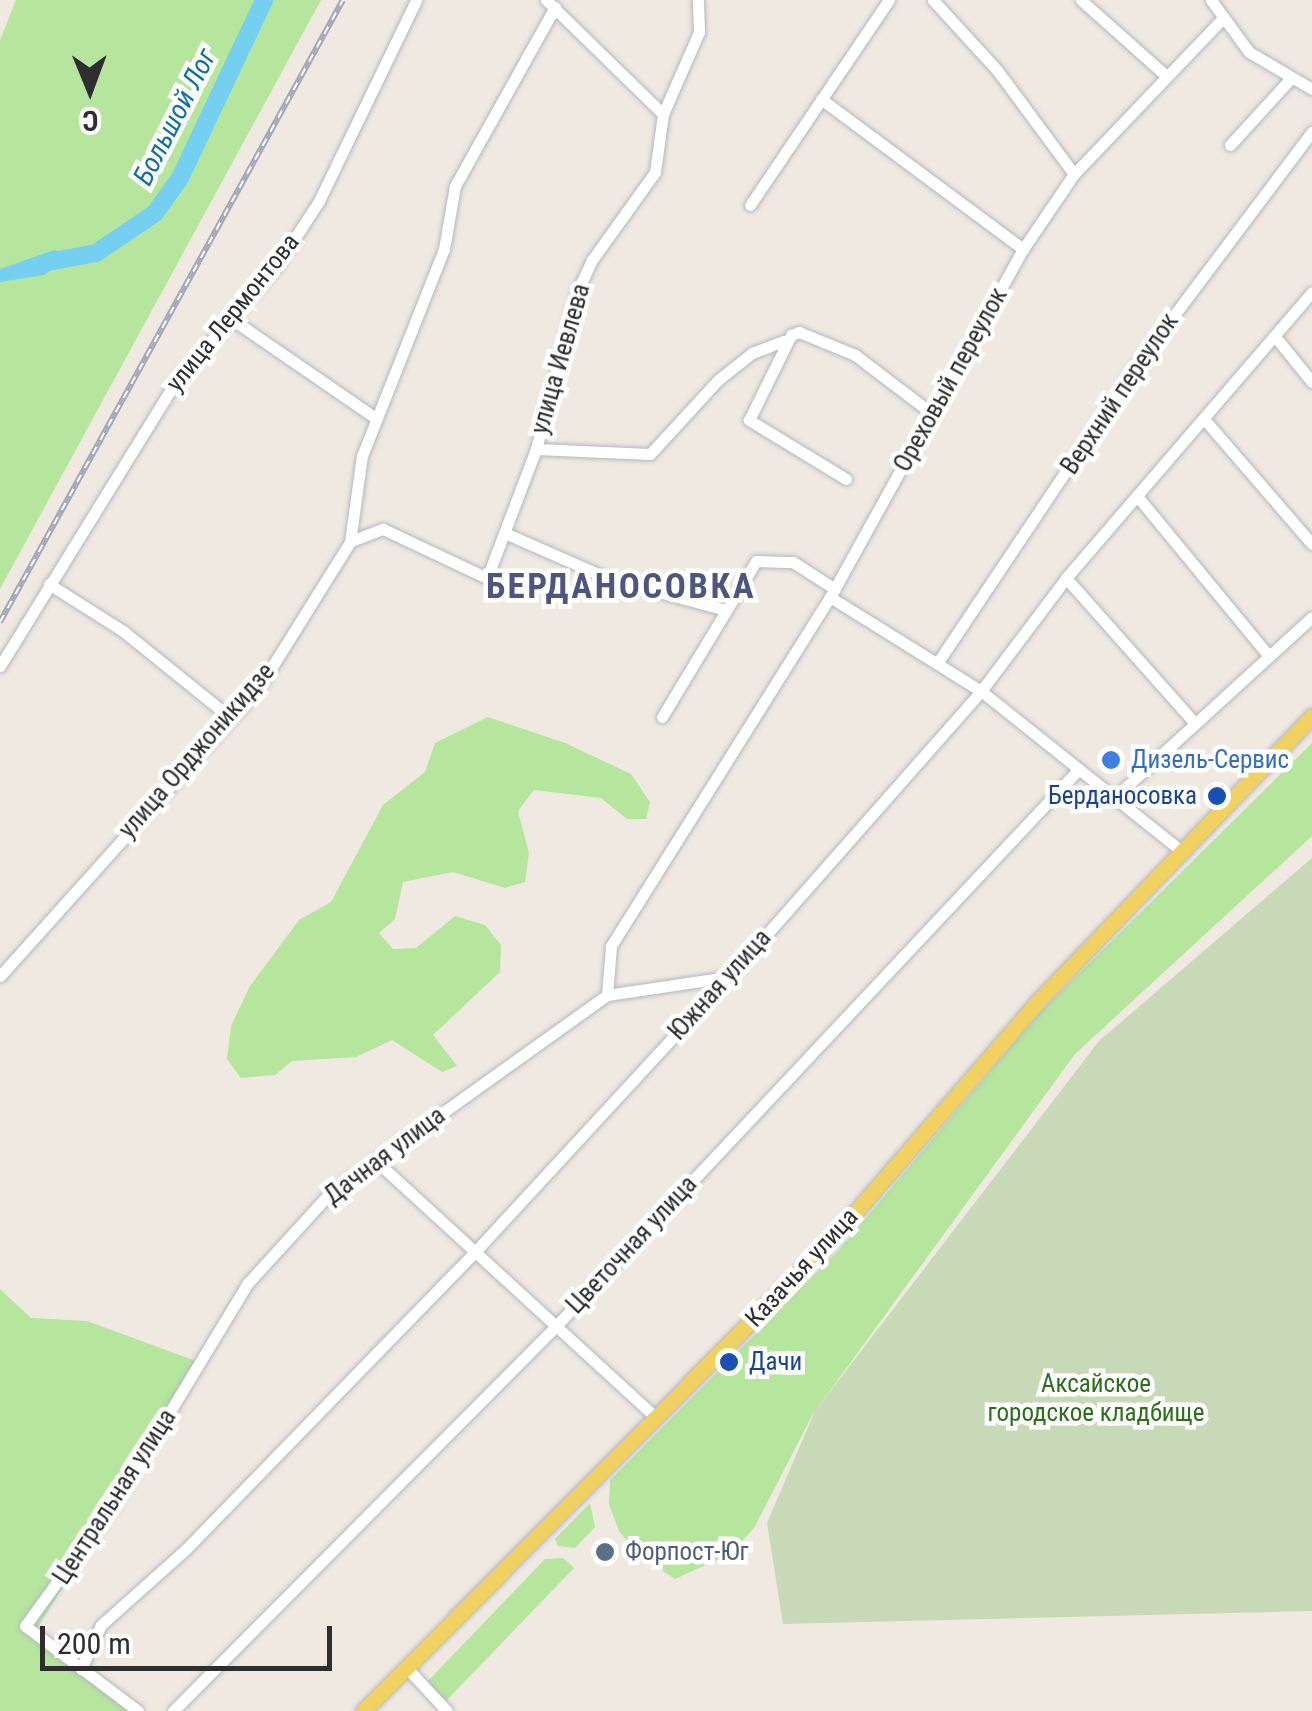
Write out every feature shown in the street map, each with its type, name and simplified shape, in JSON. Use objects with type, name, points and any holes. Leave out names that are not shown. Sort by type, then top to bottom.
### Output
[{"type":"main road","name":"Казачья улица","points":[[363,1711],[826,1246],[1180,849],[1312,716]]},
{"type":"street","name":"улица Лермонтова","points":[[0,666],[48,584],[114,488],[176,381],[233,320],[318,201],[416,0]]},
{"type":"street","name":"улица Иевлева","points":[[350,542],[383,529],[487,578],[507,534],[536,448],[578,292],[592,260],[655,172],[663,114],[699,32],[698,0]]},
{"type":"street","points":[[750,205],[888,0]]},
{"type":"street","points":[[934,0],[997,70],[1074,174]]},
{"type":"street","points":[[1081,0],[1164,74]]},
{"type":"street","points":[[1211,0],[1249,52],[1312,89]]},
{"type":"street","points":[[550,4],[663,114]]},
{"type":"street","name":"улица Орджоникидзе","points":[[0,976],[228,716],[260,686],[350,542],[374,417],[406,355],[438,267],[456,186],[550,4]]},
{"type":"street","name":"Ореховый переулок","points":[[607,995],[611,946],[832,593],[934,416],[1022,248],[1074,174],[1164,74],[1222,19]]},
{"type":"street","points":[[1230,146],[1291,78]]},
{"type":"street","points":[[821,99],[1022,248]]},
{"type":"street","name":"Верхний переулок","points":[[938,662],[1139,362],[1312,132]]},
{"type":"street","name":"Южная улица","points":[[82,1669],[89,1643],[473,1254],[729,977],[981,691],[1066,578],[1276,339],[1312,292]]},
{"type":"street","points":[[233,320],[374,417]]},
{"type":"street","points":[[846,480],[749,420],[784,341],[799,332],[855,355],[934,416]]},
{"type":"street","points":[[1276,339],[1312,382]]},
{"type":"street","name":"улица Иевлева","points":[[536,448],[650,454],[718,380],[752,353],[784,341]]},
{"type":"street","points":[[1204,419],[1312,544]]},
{"type":"street","points":[[1138,496],[1269,656]]},
{"type":"street","points":[[507,534],[608,578],[726,610]]},
{"type":"street","points":[[662,717],[749,569],[770,558],[793,562],[832,593],[981,691],[1180,849]]},
{"type":"street","points":[[1066,578],[1194,722]]},
{"type":"street","points":[[48,584],[123,631],[228,716]]},
{"type":"street","points":[[1116,796],[1312,616]]},
{"type":"street","name":"Цветочная улица","points":[[173,1711],[556,1326],[1079,769]]},
{"type":"street","points":[[607,995],[729,977]]},
{"type":"street","name":"Дачная улица","points":[[202,1361],[248,1283],[329,1194],[607,995]]},
{"type":"street","points":[[376,1160],[473,1254],[656,1418]]},
{"type":"street","name":"Центральная улица","points":[[82,1669],[25,1626],[117,1499],[202,1361]]},
{"type":"street","points":[[407,1668],[447,1711]]},
{"type":"street","points":[[82,1669],[138,1711]]},
{"type":"green space","points":[[16,0],[321,0],[0,589],[0,40]]},
{"type":"green space","points":[[488,717],[565,743],[631,774],[650,802],[646,819],[627,819],[601,798],[534,790],[518,811],[529,853],[525,882],[505,888],[453,872],[403,882],[395,919],[379,933],[393,949],[416,948],[455,916],[485,925],[501,945],[500,972],[433,1035],[457,1066],[442,1072],[392,1040],[356,1057],[292,1061],[275,1075],[241,1078],[227,1059],[231,1026],[250,986],[299,920],[331,902],[383,805],[425,772],[435,743]]},
{"type":"green space","points":[[1312,743],[1312,836],[1075,1054],[813,1414],[754,1528],[730,1554],[675,1579],[640,1556],[619,1531],[609,1504],[610,1480],[838,1251],[1042,1010]]},
{"type":"green space","name":"Аксайское городское кладбище","points":[[1312,858],[1312,1611],[783,1624],[767,1523],[815,1411],[1099,1041]]},
{"type":"green space","points":[[0,1289],[31,1318],[87,1321],[204,1364],[31,1638],[130,1711],[0,1711]]},
{"type":"green space","points":[[590,1503],[595,1527],[575,1548],[558,1546],[555,1539]]},
{"type":"green space","points":[[563,1558],[574,1568],[446,1701],[426,1683],[545,1559]]},
{"type":"water","points":[[54,250],[72,255],[44,275],[0,282],[0,269]]},
{"type":"waterway","name":"Большой Лог","points":[[48,262],[96,253],[155,213],[180,178],[264,0]]},
{"type":"railway","points":[[0,622],[343,0]]},
{"type":"place","name":"Дизель-Сервис","points":[[1111,760]]},
{"type":"place","name":"Берданосовка","points":[[1217,796]]},
{"type":"place","name":"Дачи","points":[[729,1362]]},
{"type":"place","name":"Форпост-Юг","points":[[605,1552]]},
{"type":"district","name":"БЕРДАНОСОВКА","points":[[621,587]]}]
